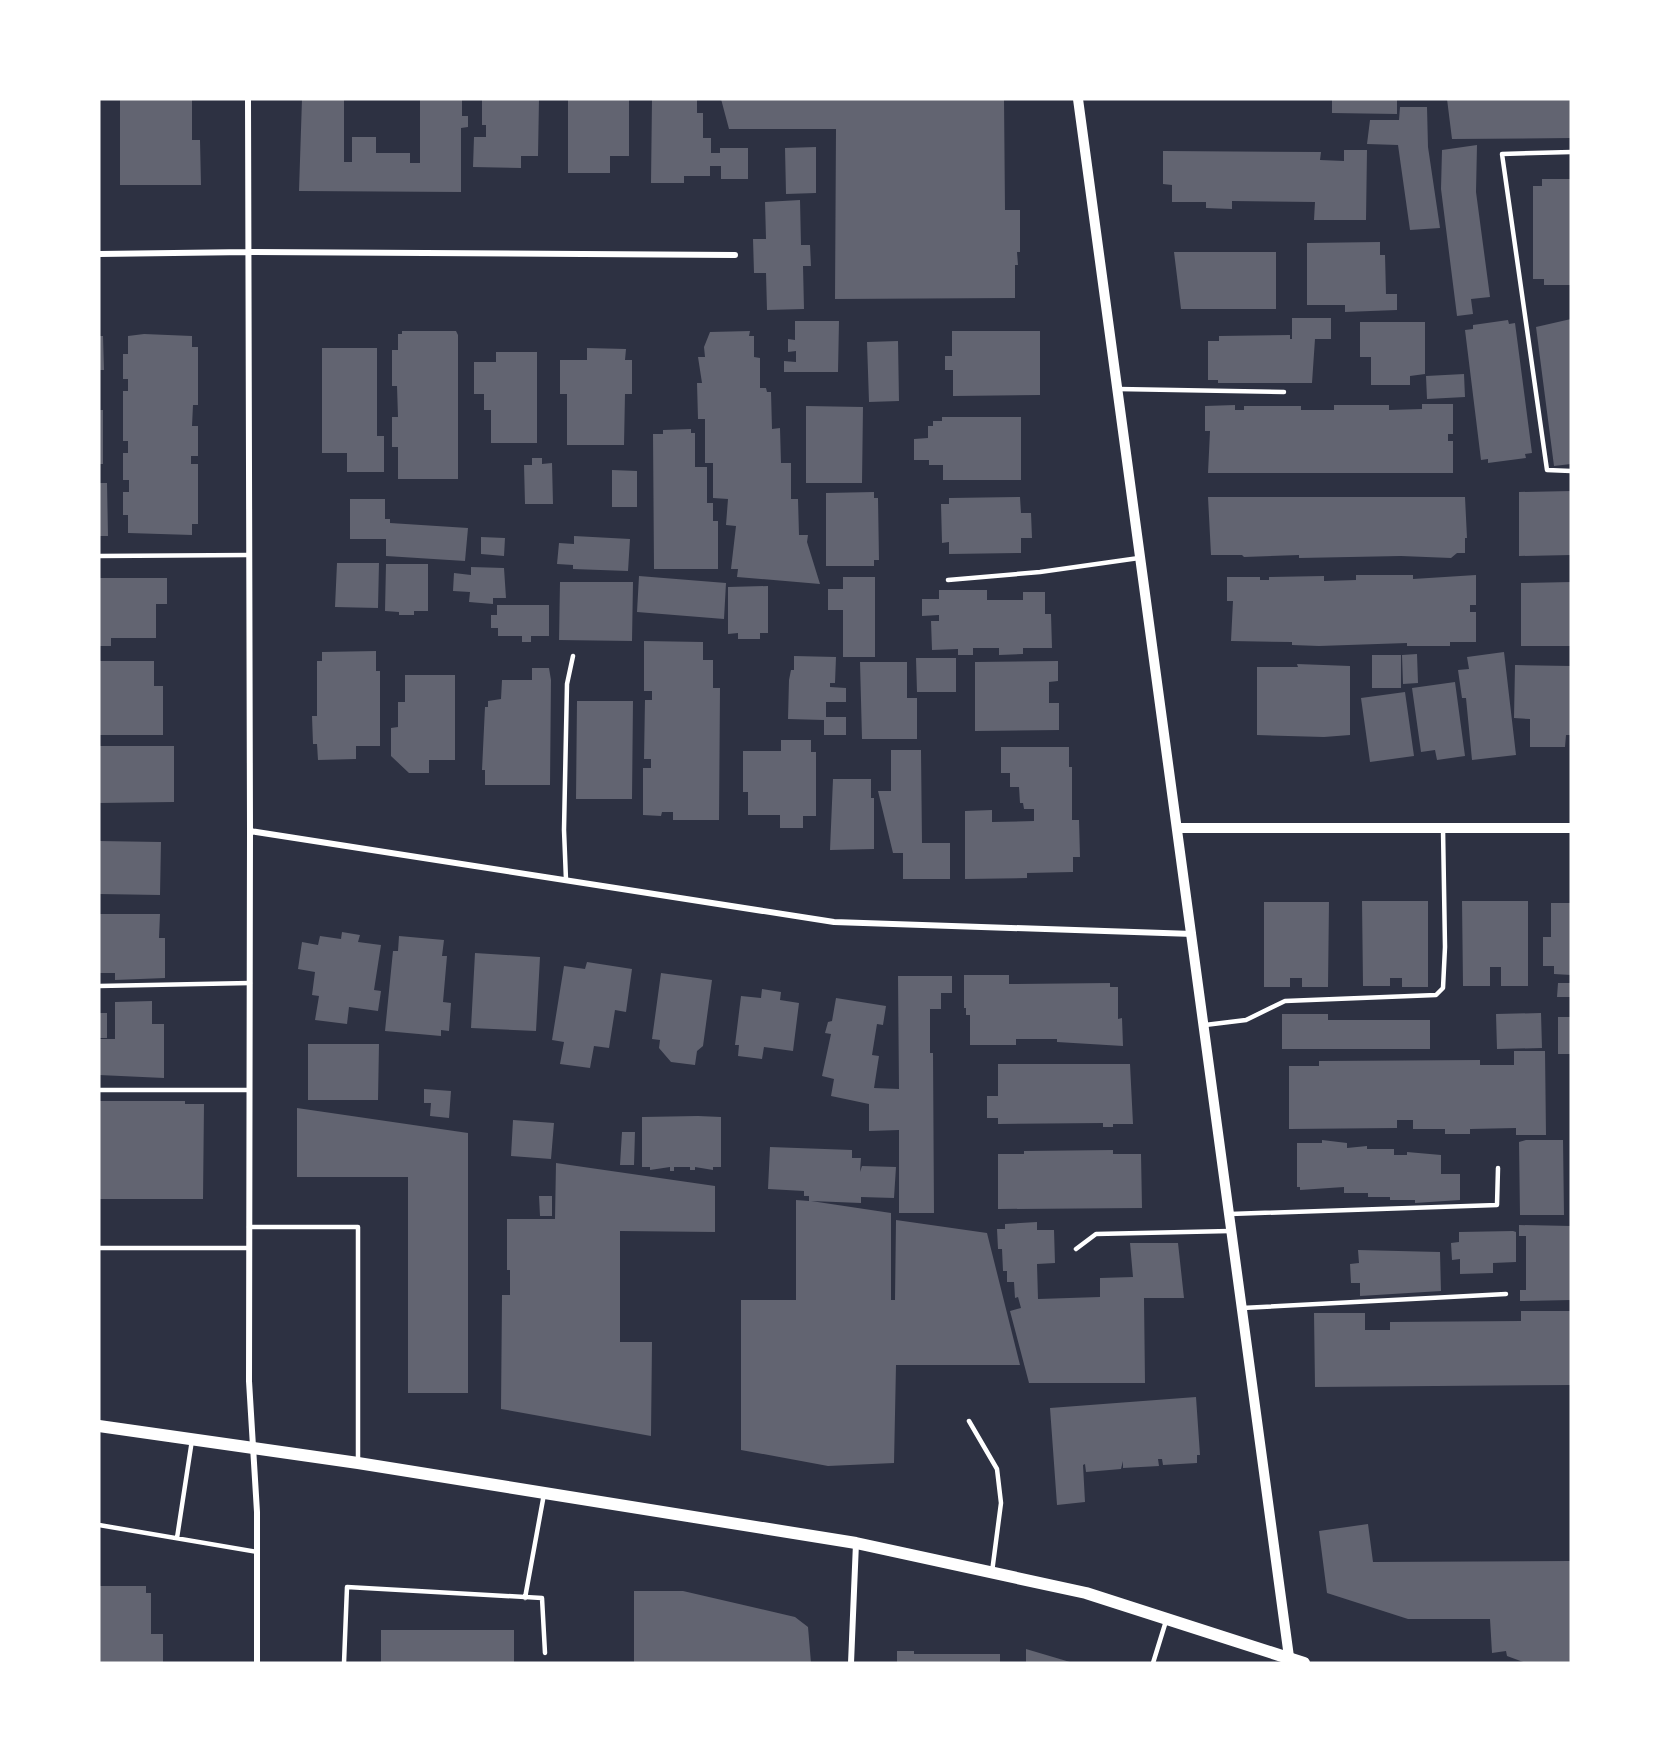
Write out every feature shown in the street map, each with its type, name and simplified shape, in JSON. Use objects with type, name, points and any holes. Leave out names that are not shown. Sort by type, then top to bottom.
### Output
[{"type":"main road","points":[[99,1426],[358,1463],[856,1543],[1086,1593],[1304,1663]]},
{"type":"street","points":[[248,99],[249,1248],[251,1447],[257,1512],[256,1663]]},
{"type":"street","points":[[1078,99],[1179,828],[1289,1657]]},
{"type":"street","points":[[99,254],[248,252],[735,255]]},
{"type":"street","points":[[1179,828],[1571,828]]},
{"type":"street","points":[[250,831],[834,922],[1193,934]]},
{"type":"street","points":[[851,1663],[856,1543]]},
{"type":"lane","points":[[1571,152],[1502,154],[1547,470],[1571,471]]},
{"type":"lane","points":[[1118,389],[1284,392]]},
{"type":"lane","points":[[99,556],[249,555]]},
{"type":"lane","points":[[948,580],[1040,572],[1141,557]]},
{"type":"lane","points":[[566,880],[564,830],[567,684],[573,656]]},
{"type":"lane","points":[[1205,1025],[1246,1020],[1286,1001],[1436,995],[1443,988],[1445,947],[1443,828]]},
{"type":"lane","points":[[99,986],[250,983]]},
{"type":"lane","points":[[99,1090],[249,1090]]},
{"type":"lane","points":[[1230,1214],[1497,1205],[1498,1168]]},
{"type":"lane","points":[[249,1227],[358,1227],[358,1463]]},
{"type":"lane","points":[[1077,1249],[1096,1234],[1232,1231]]},
{"type":"lane","points":[[99,1248],[249,1248]]},
{"type":"lane","points":[[1242,1308],[1506,1294]]},
{"type":"lane","points":[[969,1421],[997,1469],[1001,1503],[992,1572]]},
{"type":"lane","points":[[177,1538],[192,1439]]},
{"type":"lane","points":[[525,1598],[544,1494]]},
{"type":"lane","points":[[99,1525],[257,1552]]},
{"type":"lane","points":[[344,1663],[347,1587],[542,1598],[545,1653]]},
{"type":"lane","points":[[1153,1663],[1167,1618]]},
{"type":"building","points":[[120,99],[192,99],[192,140],[200,140],[201,185],[120,185]]},
{"type":"building","points":[[302,99],[344,99],[344,162],[352,162],[352,137],[376,137],[376,153],[410,153],[410,163],[420,163],[420,99],[462,99],[462,116],[468,116],[468,127],[461,128],[461,192],[299,191]]},
{"type":"building","points":[[482,99],[539,99],[538,156],[521,156],[521,168],[473,167],[474,137],[486,137],[486,125],[482,125]]},
{"type":"building","points":[[568,99],[629,99],[629,156],[610,156],[610,173],[568,173]]},
{"type":"building","points":[[652,99],[697,99],[697,113],[703,113],[703,138],[711,138],[711,153],[720,153],[720,148],[748,148],[748,179],[721,179],[721,166],[710,166],[710,176],[684,176],[684,183],[651,183]]},
{"type":"building","points":[[721,99],[1004,99],[1005,210],[1020,210],[1020,252],[1017,252],[1018,265],[1015,265],[1015,298],[835,299],[836,129],[729,129]]},
{"type":"building","points":[[1332,99],[1397,99],[1397,114],[1332,113]]},
{"type":"building","points":[[1447,99],[1571,99],[1571,138],[1452,139]]},
{"type":"building","points":[[1400,107],[1427,107],[1428,147],[1440,228],[1410,230],[1398,145],[1367,144],[1370,120],[1399,120]]},
{"type":"building","points":[[1477,145],[1476,192],[1490,297],[1471,299],[1473,314],[1457,316],[1441,189],[1442,150]]},
{"type":"building","points":[[816,147],[816,193],[786,194],[785,148]]},
{"type":"building","points":[[1344,150],[1367,150],[1366,220],[1314,220],[1315,202],[1232,201],[1232,209],[1206,208],[1206,202],[1172,202],[1172,185],[1163,184],[1163,151],[1321,152],[1320,160],[1344,161]]},
{"type":"building","points":[[1542,179],[1571,179],[1571,285],[1544,285],[1544,279],[1533,279],[1533,186],[1542,186]]},
{"type":"building","points":[[800,200],[801,245],[810,245],[811,266],[803,266],[804,309],[767,310],[766,273],[754,273],[753,239],[766,239],[765,202]]},
{"type":"building","points":[[1380,242],[1380,255],[1385,255],[1386,294],[1397,294],[1397,310],[1345,312],[1345,305],[1307,305],[1307,243]]},
{"type":"building","points":[[1174,252],[1276,252],[1276,309],[1181,309]]},
{"type":"building","points":[[1292,318],[1331,318],[1331,339],[1315,339],[1312,383],[1218,383],[1218,380],[1208,380],[1208,341],[1219,341],[1219,336],[1290,335],[1292,339]]},
{"type":"building","points":[[1571,319],[1571,464],[1554,466],[1536,327]]},
{"type":"building","points":[[1508,320],[1509,324],[1515,323],[1532,453],[1525,454],[1526,458],[1488,463],[1488,459],[1481,460],[1465,330],[1473,329],[1473,325]]},
{"type":"building","points":[[795,321],[839,321],[838,372],[784,372],[784,361],[796,362],[796,351],[788,352],[788,339],[795,340]]},
{"type":"building","points":[[1360,322],[1425,322],[1425,374],[1410,376],[1410,385],[1371,385],[1371,357],[1360,357]]},
{"type":"building","points":[[402,331],[456,331],[458,335],[458,479],[398,479],[398,447],[392,447],[392,417],[398,417],[397,386],[392,386],[392,350],[398,350],[398,334],[402,334]]},
{"type":"building","points":[[750,331],[749,336],[754,336],[754,357],[760,358],[760,388],[766,388],[767,392],[771,392],[772,429],[780,428],[781,463],[791,463],[791,499],[798,499],[799,535],[808,535],[807,542],[820,584],[737,577],[738,569],[731,569],[736,526],[726,525],[728,499],[713,498],[713,463],[705,463],[705,419],[698,419],[697,383],[702,383],[698,357],[705,357],[704,347],[710,332]]},
{"type":"building","points":[[952,331],[1040,331],[1040,395],[953,396],[953,370],[945,370],[945,356],[952,356]]},
{"type":"building","points":[[144,334],[192,336],[192,347],[198,347],[198,405],[193,405],[192,426],[198,426],[198,456],[191,456],[191,464],[198,464],[198,524],[192,524],[192,535],[128,533],[128,515],[123,515],[123,492],[129,492],[129,480],[123,480],[123,453],[128,453],[128,441],[123,441],[123,391],[128,391],[128,379],[123,379],[123,354],[128,354],[128,336]]},
{"type":"building","points":[[99,336],[103,336],[104,370],[99,370]]},
{"type":"building","points":[[898,341],[899,401],[869,402],[867,342]]},
{"type":"building","points":[[322,348],[377,348],[377,436],[384,436],[384,472],[347,472],[347,453],[322,453]]},
{"type":"building","points":[[587,348],[626,349],[625,360],[632,360],[632,394],[625,394],[624,445],[567,445],[567,394],[560,394],[560,360],[587,360]]},
{"type":"building","points":[[496,352],[537,352],[537,443],[491,443],[491,410],[484,410],[484,394],[474,394],[474,362],[496,362]]},
{"type":"building","points":[[1464,374],[1465,397],[1427,399],[1426,376]]},
{"type":"building","points":[[1422,404],[1453,404],[1453,434],[1448,434],[1448,441],[1453,441],[1453,473],[1208,473],[1210,431],[1205,431],[1205,406],[1235,405],[1235,410],[1244,410],[1244,406],[1301,406],[1301,410],[1334,410],[1334,405],[1389,405],[1389,410],[1422,409]]},
{"type":"building","points":[[806,406],[863,407],[862,483],[806,483]]},
{"type":"building","points":[[99,410],[103,410],[103,464],[99,464]]},
{"type":"building","points":[[942,417],[1021,417],[1021,480],[943,480],[943,465],[929,465],[929,460],[914,460],[914,439],[928,438],[928,426],[933,426],[933,421],[942,421]]},
{"type":"building","points":[[691,429],[691,433],[695,433],[695,467],[707,467],[707,503],[713,503],[713,521],[718,521],[718,569],[654,569],[653,434],[663,434],[663,430]]},
{"type":"building","points":[[532,458],[542,458],[542,464],[552,463],[553,504],[525,504],[524,465],[532,465]]},
{"type":"building","points":[[612,470],[637,471],[637,507],[612,507]]},
{"type":"building","points":[[99,483],[107,483],[108,536],[99,536]]},
{"type":"building","points":[[1571,491],[1571,555],[1519,556],[1519,492]]},
{"type":"building","points":[[874,492],[874,498],[878,498],[879,560],[874,560],[874,566],[826,566],[826,493]]},
{"type":"building","points":[[1020,497],[1021,513],[1031,513],[1032,538],[1021,538],[1021,553],[949,554],[949,542],[942,543],[941,504],[949,504],[949,498]]},
{"type":"building","points":[[1208,497],[1465,497],[1467,538],[1465,538],[1465,553],[1457,553],[1451,558],[1401,556],[1299,558],[1299,555],[1244,557],[1242,555],[1211,555]]},
{"type":"building","points":[[350,499],[385,499],[385,519],[390,519],[390,523],[468,528],[465,561],[386,556],[386,539],[350,539]]},
{"type":"building","points":[[574,536],[630,539],[628,571],[573,569],[573,565],[557,564],[559,543],[574,544]]},
{"type":"building","points":[[481,537],[505,538],[504,556],[481,554]]},
{"type":"building","points":[[337,563],[379,563],[378,608],[335,607]]},
{"type":"building","points":[[386,564],[428,564],[428,611],[414,611],[414,615],[399,615],[399,612],[385,611]]},
{"type":"building","points":[[471,567],[504,568],[506,598],[493,598],[493,604],[469,602],[470,592],[453,591],[454,573],[471,575]]},
{"type":"building","points":[[1356,575],[1413,575],[1413,579],[1476,575],[1476,605],[1470,605],[1470,612],[1476,612],[1476,642],[1450,642],[1450,646],[1407,646],[1407,643],[1319,646],[1292,645],[1292,642],[1231,641],[1233,601],[1227,601],[1227,577],[1260,577],[1260,580],[1269,580],[1269,577],[1324,576],[1324,581],[1356,580]]},
{"type":"building","points":[[639,576],[726,583],[724,619],[637,612]]},
{"type":"building","points":[[843,577],[875,577],[875,657],[843,657],[843,610],[828,610],[828,589],[843,589]]},
{"type":"building","points":[[99,578],[167,578],[167,604],[156,604],[156,638],[111,638],[111,646],[99,646]]},
{"type":"building","points":[[560,582],[633,582],[632,641],[559,640]]},
{"type":"building","points":[[1571,582],[1571,646],[1521,646],[1521,583]]},
{"type":"building","points":[[768,586],[768,633],[760,633],[760,639],[738,639],[738,633],[728,634],[728,587]]},
{"type":"building","points":[[939,590],[987,590],[987,600],[1023,600],[1023,592],[1045,592],[1045,614],[1051,614],[1052,648],[1023,648],[1023,654],[999,655],[999,648],[973,648],[973,655],[958,655],[958,649],[932,650],[931,621],[939,621],[939,615],[922,616],[922,599],[939,599]]},
{"type":"building","points":[[497,605],[549,605],[549,636],[531,636],[531,642],[522,642],[522,636],[498,636],[498,628],[491,628],[491,615],[497,615]]},
{"type":"building","points":[[644,641],[703,642],[703,660],[713,660],[713,688],[720,688],[719,820],[673,820],[673,812],[662,812],[661,816],[643,815],[643,768],[651,768],[651,759],[644,759],[645,700],[652,700],[652,691],[644,691]]},
{"type":"building","points":[[376,651],[376,671],[380,671],[380,746],[356,746],[356,759],[318,760],[317,744],[313,744],[312,716],[317,716],[317,661],[322,661],[322,652]]},
{"type":"building","points":[[1504,652],[1516,755],[1472,760],[1466,698],[1462,698],[1458,670],[1469,669],[1467,657]]},
{"type":"building","points":[[1417,654],[1418,683],[1403,684],[1402,655]]},
{"type":"building","points":[[1372,655],[1401,655],[1401,688],[1372,688]]},
{"type":"building","points":[[794,656],[836,657],[835,683],[830,683],[830,687],[846,688],[846,702],[826,702],[826,717],[846,717],[846,735],[824,735],[824,720],[788,719],[789,680],[791,670],[794,670]]},
{"type":"building","points":[[916,658],[956,658],[956,692],[917,692]]},
{"type":"building","points":[[99,661],[154,661],[154,686],[163,686],[163,735],[99,735]]},
{"type":"building","points":[[1058,661],[1058,681],[1049,682],[1049,703],[1059,703],[1059,730],[975,731],[975,662]]},
{"type":"building","points":[[860,662],[907,662],[907,698],[917,698],[917,739],[862,739]]},
{"type":"building","points":[[1297,664],[1350,666],[1350,735],[1324,737],[1257,735],[1257,667],[1298,667]]},
{"type":"building","points":[[1515,665],[1571,666],[1571,735],[1566,735],[1565,747],[1530,747],[1530,719],[1514,718]]},
{"type":"building","points":[[532,668],[549,668],[551,680],[550,785],[485,785],[485,770],[482,770],[485,707],[488,707],[488,701],[501,699],[502,680],[532,680]]},
{"type":"building","points":[[405,675],[455,675],[455,760],[429,760],[429,773],[409,773],[391,756],[391,728],[398,727],[398,702],[405,702]]},
{"type":"building","points":[[1455,682],[1465,756],[1437,760],[1435,750],[1421,752],[1412,688]]},
{"type":"building","points":[[1405,692],[1414,756],[1370,762],[1361,698]]},
{"type":"building","points":[[577,701],[633,701],[632,799],[576,799]]},
{"type":"building","points":[[781,740],[811,740],[811,752],[816,752],[816,816],[803,816],[803,828],[780,828],[780,815],[748,815],[748,792],[743,792],[743,751],[781,751]]},
{"type":"building","points":[[99,746],[174,746],[174,802],[99,803]]},
{"type":"building","points":[[1001,747],[1069,747],[1069,767],[1072,767],[1072,820],[1079,820],[1080,857],[1073,857],[1073,872],[1027,873],[1027,878],[965,879],[965,811],[992,810],[992,822],[1034,821],[1034,809],[1024,809],[1023,803],[1020,803],[1019,787],[1010,787],[1010,773],[1001,773]]},
{"type":"building","points":[[891,750],[921,750],[922,843],[950,843],[950,879],[903,879],[903,853],[893,853],[878,791],[891,791]]},
{"type":"building","points":[[833,779],[871,779],[871,798],[874,798],[874,849],[830,850]]},
{"type":"building","points":[[99,841],[161,842],[160,895],[99,894]]},
{"type":"building","points":[[1362,901],[1428,901],[1428,987],[1402,987],[1402,978],[1390,978],[1390,986],[1363,986]]},
{"type":"building","points":[[1462,901],[1528,901],[1528,986],[1501,986],[1501,967],[1490,967],[1490,986],[1463,986]]},
{"type":"building","points":[[1264,902],[1329,902],[1328,987],[1302,987],[1302,978],[1290,978],[1290,987],[1264,987]]},
{"type":"building","points":[[1551,903],[1571,903],[1571,975],[1554,974],[1554,966],[1543,966],[1543,937],[1551,937]]},
{"type":"building","points":[[99,914],[160,914],[159,938],[165,938],[165,978],[115,980],[115,973],[99,973]]},
{"type":"building","points":[[342,932],[360,935],[358,942],[381,945],[374,990],[381,991],[378,1011],[349,1007],[347,1024],[315,1020],[319,996],[312,995],[315,972],[298,969],[302,942],[318,945],[320,936],[341,939]]},
{"type":"building","points":[[399,936],[444,940],[442,956],[447,956],[443,1002],[451,1003],[449,1031],[441,1030],[441,1036],[385,1031],[393,951],[398,951]]},
{"type":"building","points":[[475,953],[540,957],[536,1031],[471,1028]]},
{"type":"building","points":[[587,962],[632,969],[626,1012],[615,1010],[609,1048],[594,1046],[590,1068],[560,1064],[564,1042],[552,1040],[564,966],[585,969]]},
{"type":"building","points":[[661,973],[712,980],[703,1046],[697,1051],[695,1065],[671,1062],[659,1048],[660,1040],[652,1039]]},
{"type":"building","points":[[964,975],[1009,975],[1009,984],[1110,983],[1110,987],[1118,987],[1118,1019],[1122,1018],[1123,1046],[1057,1042],[1057,1039],[1016,1039],[1016,1045],[970,1045],[970,1015],[966,1015],[966,1008],[964,1008]]},
{"type":"building","points":[[898,976],[952,976],[952,993],[941,993],[941,1009],[930,1009],[930,1053],[933,1053],[934,1213],[899,1213],[899,1130],[869,1131],[869,1104],[831,1096],[834,1079],[822,1076],[831,1034],[825,1033],[828,1022],[832,1021],[836,998],[886,1006],[883,1025],[877,1024],[872,1055],[879,1056],[874,1088],[899,1089]]},
{"type":"building","points":[[1558,983],[1571,983],[1571,997],[1557,997]]},
{"type":"building","points":[[762,989],[781,992],[780,1000],[799,1003],[793,1051],[764,1047],[762,1059],[738,1056],[739,1045],[735,1045],[741,996],[761,998]]},
{"type":"building","points":[[152,1001],[152,1024],[164,1024],[164,1078],[99,1075],[99,1039],[115,1039],[115,1002]]},
{"type":"building","points":[[99,1013],[107,1013],[107,1038],[99,1038]]},
{"type":"building","points":[[1541,1013],[1542,1048],[1497,1049],[1496,1014]]},
{"type":"building","points":[[1282,1014],[1328,1014],[1328,1020],[1430,1020],[1430,1049],[1282,1049]]},
{"type":"building","points":[[1558,1017],[1571,1017],[1571,1054],[1558,1054]]},
{"type":"building","points":[[308,1044],[379,1044],[378,1100],[308,1100]]},
{"type":"building","points":[[1514,1051],[1545,1051],[1546,1135],[1516,1135],[1516,1128],[1470,1129],[1470,1134],[1445,1134],[1445,1129],[1413,1129],[1413,1120],[1397,1120],[1397,1128],[1289,1129],[1289,1066],[1319,1066],[1319,1061],[1480,1060],[1480,1065],[1514,1065]]},
{"type":"building","points":[[998,1064],[1130,1064],[1133,1124],[1113,1124],[1113,1127],[1103,1127],[1103,1123],[998,1124],[998,1118],[987,1118],[987,1096],[998,1096]]},
{"type":"building","points":[[424,1089],[451,1091],[449,1118],[430,1116],[431,1103],[424,1103]]},
{"type":"building","points":[[99,1101],[185,1101],[185,1104],[204,1104],[203,1199],[99,1199]]},
{"type":"building","points":[[297,1108],[468,1133],[468,1393],[408,1393],[408,1177],[297,1177]]},
{"type":"building","points":[[642,1117],[721,1117],[721,1167],[713,1167],[713,1170],[695,1167],[695,1170],[690,1170],[690,1167],[674,1167],[674,1171],[670,1171],[670,1167],[650,1170],[650,1167],[642,1167]]},
{"type":"building","points":[[513,1120],[554,1123],[551,1159],[511,1156]]},
{"type":"building","points":[[622,1132],[635,1132],[634,1165],[620,1165]]},
{"type":"building","points":[[1322,1140],[1347,1143],[1347,1148],[1367,1146],[1367,1149],[1394,1149],[1394,1155],[1407,1155],[1407,1152],[1441,1155],[1441,1174],[1460,1174],[1460,1200],[1415,1203],[1415,1200],[1368,1197],[1368,1193],[1344,1193],[1344,1187],[1300,1190],[1300,1187],[1297,1187],[1297,1143],[1322,1143]]},
{"type":"building","points":[[1563,1140],[1564,1215],[1520,1215],[1519,1142]]},
{"type":"building","points":[[770,1147],[852,1150],[852,1158],[861,1158],[860,1172],[862,1166],[896,1167],[894,1198],[861,1197],[861,1203],[811,1201],[891,1213],[891,1300],[895,1300],[896,1220],[987,1233],[1020,1365],[896,1365],[894,1463],[828,1466],[741,1450],[741,1300],[796,1300],[796,1200],[809,1201],[809,1196],[804,1196],[804,1191],[768,1189]]},
{"type":"building","points":[[1113,1150],[1113,1154],[1141,1154],[1142,1208],[998,1209],[998,1154],[1024,1154],[1024,1151]]},
{"type":"building","points":[[556,1163],[715,1186],[715,1232],[620,1231],[620,1342],[652,1342],[651,1436],[501,1409],[502,1295],[510,1295],[510,1270],[507,1270],[507,1219],[555,1219]]},
{"type":"building","points":[[539,1196],[552,1196],[552,1216],[540,1216]]},
{"type":"building","points":[[1037,1222],[1037,1230],[1054,1230],[1055,1263],[1037,1264],[1038,1299],[1100,1297],[1100,1278],[1133,1277],[1130,1243],[1178,1243],[1184,1298],[1144,1298],[1145,1383],[1029,1383],[1010,1311],[1021,1308],[1018,1297],[1015,1298],[1014,1282],[1007,1282],[1007,1271],[1003,1271],[1002,1249],[998,1249],[997,1229],[1005,1229],[1005,1224]]},
{"type":"building","points":[[1519,1225],[1571,1226],[1571,1300],[1520,1301],[1520,1290],[1526,1290],[1526,1236],[1519,1236]]},
{"type":"building","points":[[1459,1232],[1516,1232],[1516,1262],[1493,1263],[1493,1273],[1460,1274],[1460,1259],[1452,1260],[1451,1243],[1459,1242]]},
{"type":"building","points":[[1358,1250],[1440,1252],[1441,1291],[1360,1296],[1360,1283],[1351,1283],[1350,1264],[1359,1263]]},
{"type":"building","points":[[1521,1311],[1571,1311],[1571,1385],[1315,1387],[1314,1313],[1365,1313],[1365,1330],[1390,1330],[1390,1322],[1521,1321]]},
{"type":"building","points":[[1196,1397],[1200,1455],[1197,1455],[1197,1463],[1163,1465],[1162,1459],[1158,1459],[1159,1466],[1123,1468],[1123,1461],[1121,1469],[1086,1472],[1085,1464],[1083,1465],[1085,1502],[1057,1505],[1050,1408]]},
{"type":"building","points":[[1368,1524],[1373,1562],[1571,1561],[1571,1663],[1526,1663],[1507,1656],[1506,1651],[1492,1653],[1490,1619],[1408,1619],[1327,1593],[1319,1531]]},
{"type":"building","points":[[99,1586],[146,1586],[146,1593],[151,1593],[151,1634],[163,1634],[163,1663],[99,1663]]},
{"type":"building","points":[[634,1591],[683,1591],[795,1617],[808,1627],[811,1663],[634,1663]]},
{"type":"building","points":[[381,1630],[514,1630],[514,1663],[381,1663]]},
{"type":"building","points":[[1026,1649],[1070,1662],[1070,1663],[1026,1663]]},
{"type":"building","points":[[897,1651],[914,1651],[914,1654],[1000,1654],[1000,1663],[897,1663]]}]
